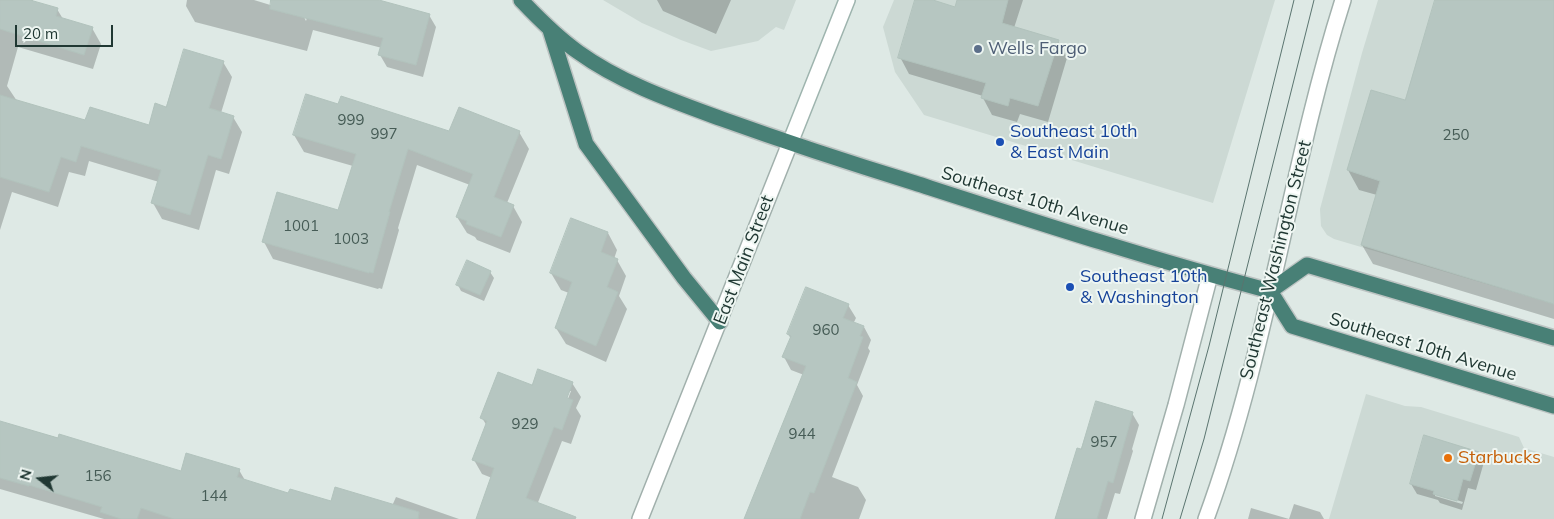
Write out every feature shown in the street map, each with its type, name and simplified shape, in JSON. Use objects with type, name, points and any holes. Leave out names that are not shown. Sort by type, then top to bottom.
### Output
[{"type":"highway","name":"Southeast 10th Avenue","points":[[521,0],[550,30],[579,53],[647,90],[790,143],[1020,217],[1210,275],[1270,291],[1292,326],[1554,406]]},
{"type":"highway","points":[[550,30],[586,144],[684,278],[720,322]]},
{"type":"highway","points":[[1270,291],[1307,265],[1554,338]]},
{"type":"street","name":"East Main Street","points":[[640,519],[847,0]]},
{"type":"street","name":"Southeast Washington Street","points":[[1206,519],[1222,475],[1254,359],[1325,57],[1343,0]]},
{"type":"street","points":[[1143,519],[1176,405],[1210,275]]},
{"type":"shaded area","points":[[603,0],[796,0],[784,30],[776,27],[758,41],[711,51],[642,23]]},
{"type":"shaded area","points":[[894,0],[1275,0],[1213,203],[924,115],[895,72],[883,27]]},
{"type":"shaded area","points":[[1378,0],[1554,0],[1554,304],[1334,239],[1327,235],[1321,226],[1320,209]]},
{"type":"shaded area","points":[[1366,394],[1405,406],[1421,407],[1519,437],[1524,448],[1554,457],[1554,519],[1329,519]]},
{"type":"building","points":[[0,0],[30,0],[58,8],[56,16],[93,27],[84,55],[0,29]]},
{"type":"building","points":[[271,0],[379,0],[430,14],[416,65],[378,55],[383,38],[270,9]]},
{"type":"building","name":"Wells Fargo","points":[[915,0],[933,0],[955,7],[957,0],[1008,0],[1002,23],[1059,40],[1038,106],[1010,98],[1008,106],[981,98],[986,83],[898,58]]},
{"type":"building","points":[[1435,0],[1554,0],[1554,304],[1361,245],[1380,181],[1347,170],[1371,90],[1405,100]]},
{"type":"building","points":[[184,49],[224,61],[209,108],[234,116],[221,159],[208,155],[190,215],[151,203],[161,170],[81,146],[76,162],[61,157],[49,192],[0,177],[0,95],[85,120],[90,107],[149,125],[155,103],[166,107]]},
{"type":"building","points":[[306,94],[338,104],[341,96],[449,131],[459,107],[520,131],[494,197],[514,205],[501,237],[466,224],[467,221],[456,217],[473,174],[408,149],[373,273],[262,242],[277,192],[338,210],[356,154],[293,135]]},
{"type":"building","points":[[571,218],[608,232],[601,252],[618,259],[607,287],[618,292],[596,346],[555,328],[572,282],[550,273]]},
{"type":"building","points":[[467,260],[491,271],[480,295],[456,285]]},
{"type":"building","points":[[806,287],[849,304],[843,318],[864,326],[860,336],[863,337],[848,378],[857,382],[814,493],[810,492],[800,519],[744,519],[806,366],[782,357],[791,336],[787,334]]},
{"type":"building","points":[[538,369],[573,382],[567,398],[573,400],[562,430],[554,427],[526,498],[576,517],[575,519],[476,519],[494,468],[472,460],[487,421],[480,418],[498,372],[532,385]]},
{"type":"building","points":[[1096,401],[1133,412],[1113,483],[1108,481],[1097,519],[1055,519],[1077,448],[1081,449]]},
{"type":"building","points":[[0,421],[58,438],[59,434],[181,471],[186,453],[240,469],[237,477],[288,493],[290,489],[331,501],[335,487],[419,512],[418,519],[174,519],[141,508],[137,519],[121,519],[100,512],[102,507],[0,478]]},
{"type":"building","name":"Starbucks","points":[[1424,435],[1479,452],[1470,481],[1463,479],[1457,501],[1433,494],[1434,491],[1410,484]]},
{"type":"tram line","points":[[1162,519],[1209,346],[1294,0]]},
{"type":"tram line","points":[[1180,519],[1204,439],[1314,0]]},
{"type":"place","name":"Wells Fargo","points":[[978,49]]},
{"type":"place","name":"Southeast 10th & East Main","points":[[1000,142]]},
{"type":"place","name":"Southeast 10th & Washington","points":[[1070,287]]},
{"type":"place","name":"Starbucks","points":[[1448,458]]}]
